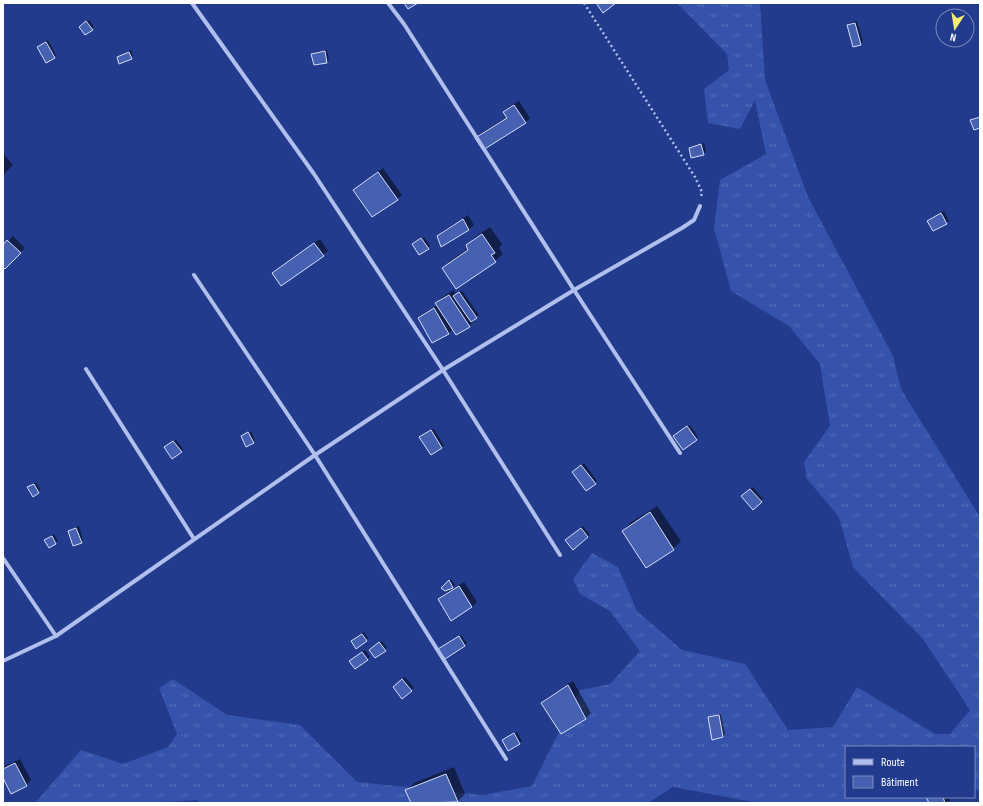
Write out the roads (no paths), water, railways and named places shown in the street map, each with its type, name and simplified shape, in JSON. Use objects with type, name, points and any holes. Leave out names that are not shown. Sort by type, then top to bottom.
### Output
[{"type":"street","points":[[192,3],[314,174],[443,370],[560,555]]},
{"type":"street","points":[[388,3],[404,24],[680,453]]},
{"type":"street","points":[[3,661],[56,636],[315,454],[443,370],[574,290],[682,228],[694,220],[700,206]]},
{"type":"street","points":[[194,274],[315,454],[506,759]]},
{"type":"street","points":[[86,369],[194,539]]},
{"type":"street","points":[[3,558],[56,636]]}]
